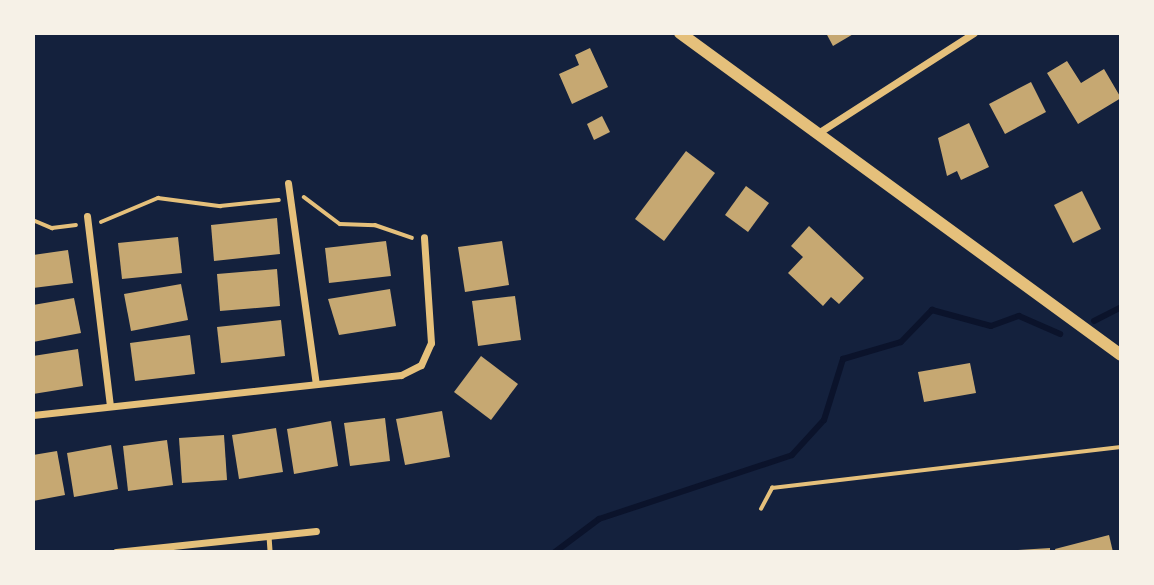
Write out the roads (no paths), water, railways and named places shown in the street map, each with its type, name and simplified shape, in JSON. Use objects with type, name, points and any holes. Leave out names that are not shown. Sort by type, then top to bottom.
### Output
[{"type":"main road","points":[[680,33],[814,136],[1121,355]]},
{"type":"street","points":[[814,136],[974,33]]},
{"type":"street","points":[[288,183],[316,384]]},
{"type":"street","points":[[88,220],[110,406]]},
{"type":"street","points":[[33,415],[401,375],[421,365],[431,343],[424,237]]},
{"type":"street","points":[[116,552],[316,531]]},
{"type":"lane","points":[[269,536],[270,552]]},
{"type":"waterway","points":[[1094,321],[1121,307]]},
{"type":"waterway","points":[[555,552],[599,519],[792,455],[824,420],[843,359],[901,342],[932,310],[991,326],[1019,316],[1060,334]]}]
